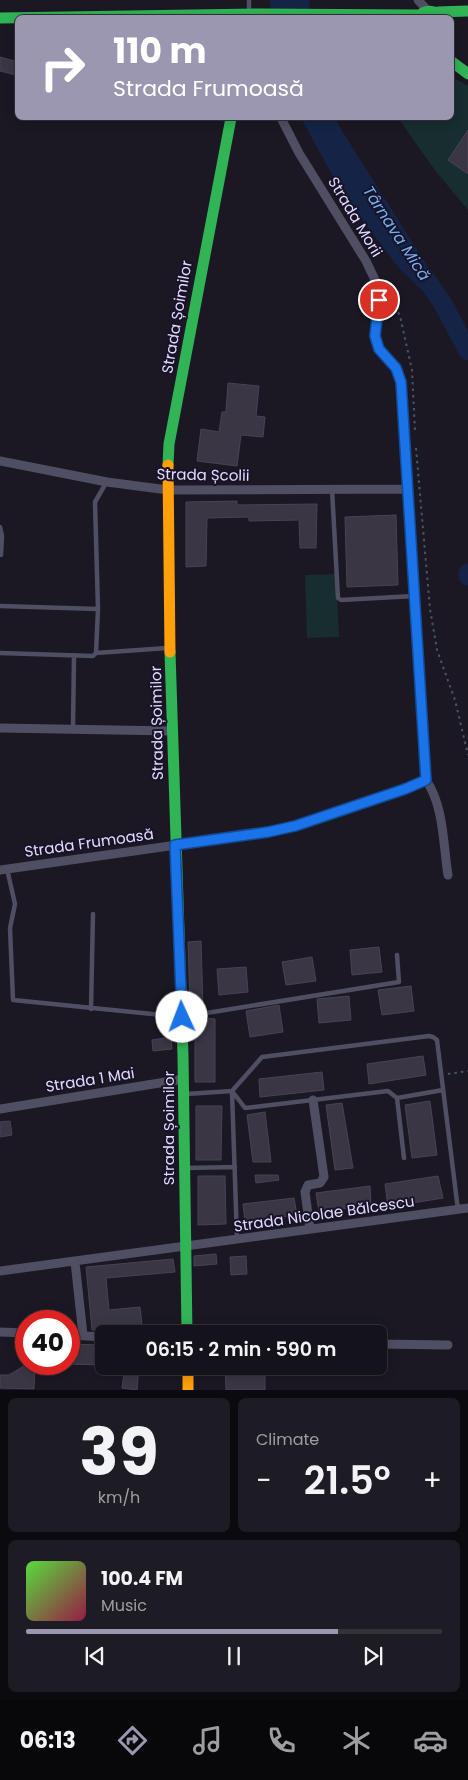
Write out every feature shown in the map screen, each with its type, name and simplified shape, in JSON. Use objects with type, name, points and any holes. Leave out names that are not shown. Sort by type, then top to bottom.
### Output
[{"type":"street","points":[[418,0],[428,15],[468,12]]},
{"type":"street","points":[[454,21],[468,12]]},
{"type":"street","points":[[252,15],[356,15]]},
{"type":"street","points":[[0,18],[15,18]]},
{"type":"street","name":"Strada Șoimilor","points":[[187,1325],[184,1247],[184,1079],[170,648],[169,444],[231,120]]},
{"type":"street","name":"Strada Morii","points":[[282,120],[299,153],[366,261],[376,282],[379,300],[375,336],[379,349],[396,368],[401,382],[426,780]]},
{"type":"street","name":"Strada Școlii","points":[[0,461],[107,482],[168,490],[408,489]]},
{"type":"street","points":[[0,728],[172,731]]},
{"type":"street","points":[[426,780],[434,791],[448,875]]},
{"type":"street","name":"Strada Frumoasă","points":[[3,869],[268,832],[295,826],[414,786],[426,780]]},
{"type":"street","name":"Strada 1 Mai","points":[[0,1109],[184,1079]]},
{"type":"street","points":[[310,1229],[305,1192],[308,1185],[320,1183],[324,1177],[313,1100]]},
{"type":"street","name":"Strada Nicolae Bălcescu","points":[[0,1271],[468,1208]]},
{"type":"street","points":[[75,1262],[82,1336],[95,1337]]},
{"type":"street","points":[[0,1332],[15,1333]]},
{"type":"street","points":[[387,1344],[448,1345]]},
{"type":"street","points":[[188,1375],[188,1390]]},
{"type":"lane","points":[[249,0],[252,15]]},
{"type":"lane","points":[[96,652],[98,609],[95,502],[107,482]]},
{"type":"lane","points":[[332,490],[338,598],[341,600],[414,596]]},
{"type":"lane","points":[[0,527],[2,536],[1,555]]},
{"type":"lane","points":[[0,606],[98,609]]},
{"type":"lane","points":[[0,653],[93,656],[96,652],[170,648]]},
{"type":"lane","points":[[73,728],[74,655]]},
{"type":"lane","name":"Strada Frumoasă","points":[[3,869],[15,904],[10,928],[13,1000],[182,1017],[399,982],[398,955]]},
{"type":"lane","points":[[91,1009],[93,914]]},
{"type":"lane","points":[[184,1095],[232,1091],[262,1058],[433,1037],[437,1040],[458,1210]]},
{"type":"lane","points":[[397,1098],[443,1090]]},
{"type":"lane","points":[[232,1091],[245,1108],[388,1091],[397,1098],[404,1158]]},
{"type":"lane","points":[[232,1091],[237,1240]]},
{"type":"lane","points":[[184,1168],[234,1167]]},
{"type":"path","points":[[388,295],[400,316],[412,370],[415,434]]},
{"type":"path","points":[[415,444],[430,609],[437,650],[455,700],[468,755]]},
{"type":"path","points":[[441,1074],[468,1071]]},
{"type":"green space","points":[[454,78],[468,86],[468,210],[434,169],[399,120],[454,120]]},
{"type":"green space","points":[[336,574],[339,637],[307,638],[305,575]]},
{"type":"water","points":[[270,0],[309,0],[311,15],[271,15]]},
{"type":"water","points":[[302,120],[336,120],[445,294],[431,299],[399,268],[344,196]]},
{"type":"building","points":[[0,57],[15,61],[15,75],[0,71]]},
{"type":"building","points":[[468,130],[468,174],[448,160]]},
{"type":"building","points":[[228,383],[259,386],[256,416],[265,417],[263,437],[241,435],[237,466],[197,461],[201,429],[219,432],[222,412],[226,412]]},
{"type":"building","points":[[237,501],[237,505],[317,504],[316,548],[300,548],[299,520],[249,521],[249,517],[207,518],[206,566],[186,567],[186,502]]},
{"type":"building","points":[[396,515],[398,585],[347,587],[345,517]]},
{"type":"building","points":[[201,941],[203,1009],[195,1011],[195,1005],[190,1005],[188,942]]},
{"type":"building","points":[[379,947],[382,972],[352,975],[350,950]]},
{"type":"building","points":[[312,957],[316,981],[286,985],[282,962]]},
{"type":"building","points":[[246,967],[248,992],[219,995],[217,969]]},
{"type":"building","points":[[411,986],[414,1011],[382,1015],[378,990]]},
{"type":"building","points":[[349,996],[351,1020],[319,1023],[317,999]]},
{"type":"building","points":[[279,1005],[283,1032],[250,1037],[246,1011]]},
{"type":"building","points":[[195,1019],[215,1019],[215,1082],[195,1082]]},
{"type":"building","points":[[171,1037],[172,1049],[153,1051],[152,1040]]},
{"type":"building","points":[[423,1056],[426,1075],[369,1084],[367,1064]]},
{"type":"building","points":[[322,1072],[324,1090],[260,1097],[259,1079]]},
{"type":"building","points":[[430,1101],[437,1155],[412,1158],[405,1105]]},
{"type":"building","points":[[342,1103],[353,1168],[335,1170],[326,1105]]},
{"type":"building","points":[[196,1106],[222,1106],[221,1160],[196,1160]]},
{"type":"building","points":[[265,1112],[271,1162],[253,1162],[247,1115]]},
{"type":"building","points":[[10,1121],[12,1135],[0,1137],[0,1122]]},
{"type":"building","points":[[255,1175],[278,1175],[279,1180],[256,1183]]},
{"type":"building","points":[[198,1176],[225,1176],[226,1224],[198,1225]]},
{"type":"building","points":[[438,1176],[443,1198],[388,1207],[385,1184]]},
{"type":"building","points":[[370,1186],[371,1205],[319,1212],[316,1193]]},
{"type":"building","points":[[294,1198],[297,1215],[245,1222],[243,1204]]},
{"type":"building","points":[[216,1254],[217,1264],[194,1266],[194,1256]]},
{"type":"building","points":[[246,1256],[247,1274],[231,1275],[230,1257]]},
{"type":"building","points":[[173,1259],[175,1272],[106,1278],[109,1310],[140,1307],[142,1325],[95,1325],[95,1330],[92,1330],[86,1267]]},
{"type":"building","points":[[80,1344],[95,1345],[95,1365],[80,1364]]},
{"type":"building","points":[[15,1371],[15,1375],[35,1375],[34,1389],[0,1388],[0,1375],[9,1375]]},
{"type":"building","points":[[124,1375],[138,1375],[137,1390],[122,1388]]},
{"type":"building","points":[[225,1375],[265,1375],[265,1390],[226,1390]]},
{"type":"waterway","name":"Târnava Mică","points":[[424,276],[443,304],[468,351]]},
{"type":"traffic: fast","points":[[420,15],[429,11],[439,15]]},
{"type":"traffic: fast","points":[[438,12],[468,11]]},
{"type":"traffic: fast","points":[[194,15],[418,15]]},
{"type":"traffic: fast","points":[[0,18],[15,18]]},
{"type":"traffic: fast","points":[[454,63],[468,74]]},
{"type":"traffic: fast","points":[[168,465],[169,444],[231,120]]},
{"type":"traffic: fast","points":[[170,652],[183,1056],[187,1325]]},
{"type":"traffic: slow","points":[[168,465],[170,652]]},
{"type":"traffic: slow","points":[[188,1375],[188,1390]]},
{"type":"route","points":[[182,1017],[175,845],[268,832],[295,826],[405,789],[426,780],[401,382],[396,368],[379,349],[375,336],[379,300]]}]
